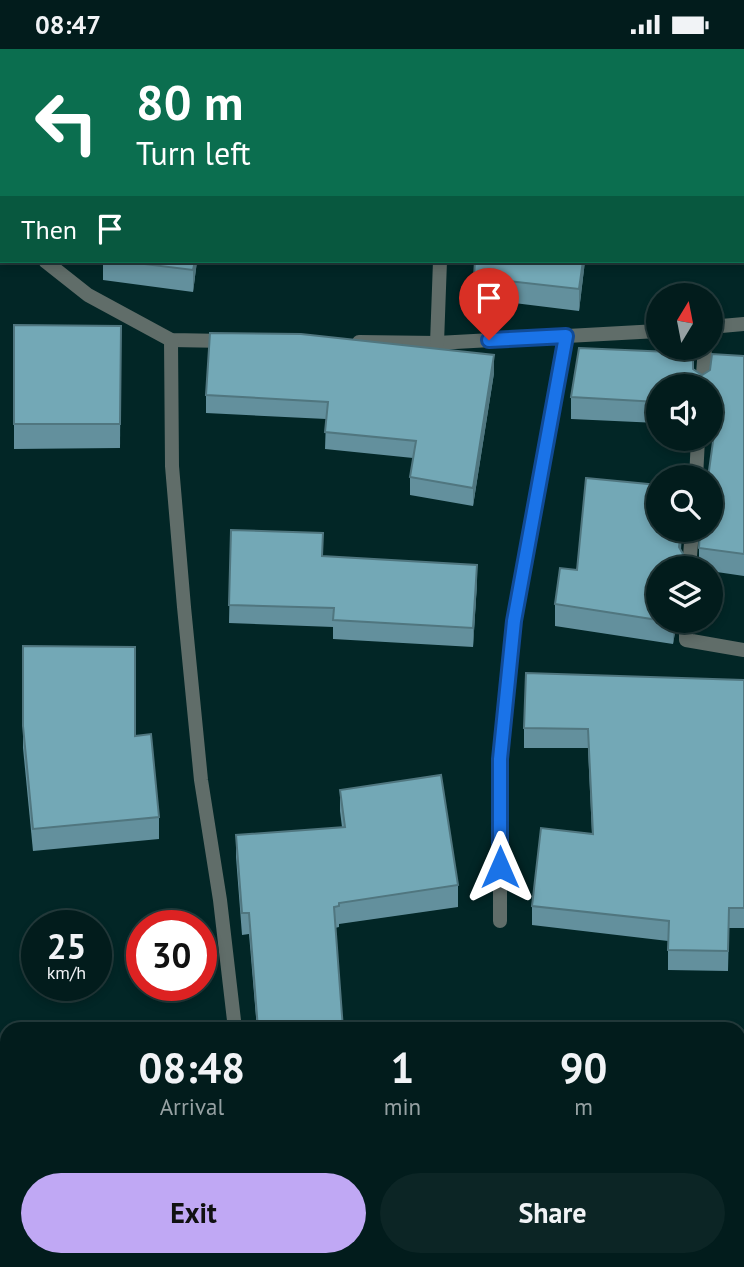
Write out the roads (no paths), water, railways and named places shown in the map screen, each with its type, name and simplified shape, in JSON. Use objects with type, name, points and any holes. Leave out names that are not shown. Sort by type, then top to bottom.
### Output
[{"type":"street","points":[[48,263],[88,295],[171,340],[237,341]]},
{"type":"street","points":[[437,343],[440,263]]},
{"type":"street","points":[[723,326],[744,324]]},
{"type":"street","points":[[344,342],[437,343],[646,332]]},
{"type":"street","points":[[500,921],[500,759],[514,621],[566,336]]},
{"type":"street","points":[[171,340],[172,466],[184,607],[201,779],[220,900],[234,1022]]},
{"type":"street","points":[[686,633],[686,640],[744,650]]}]
